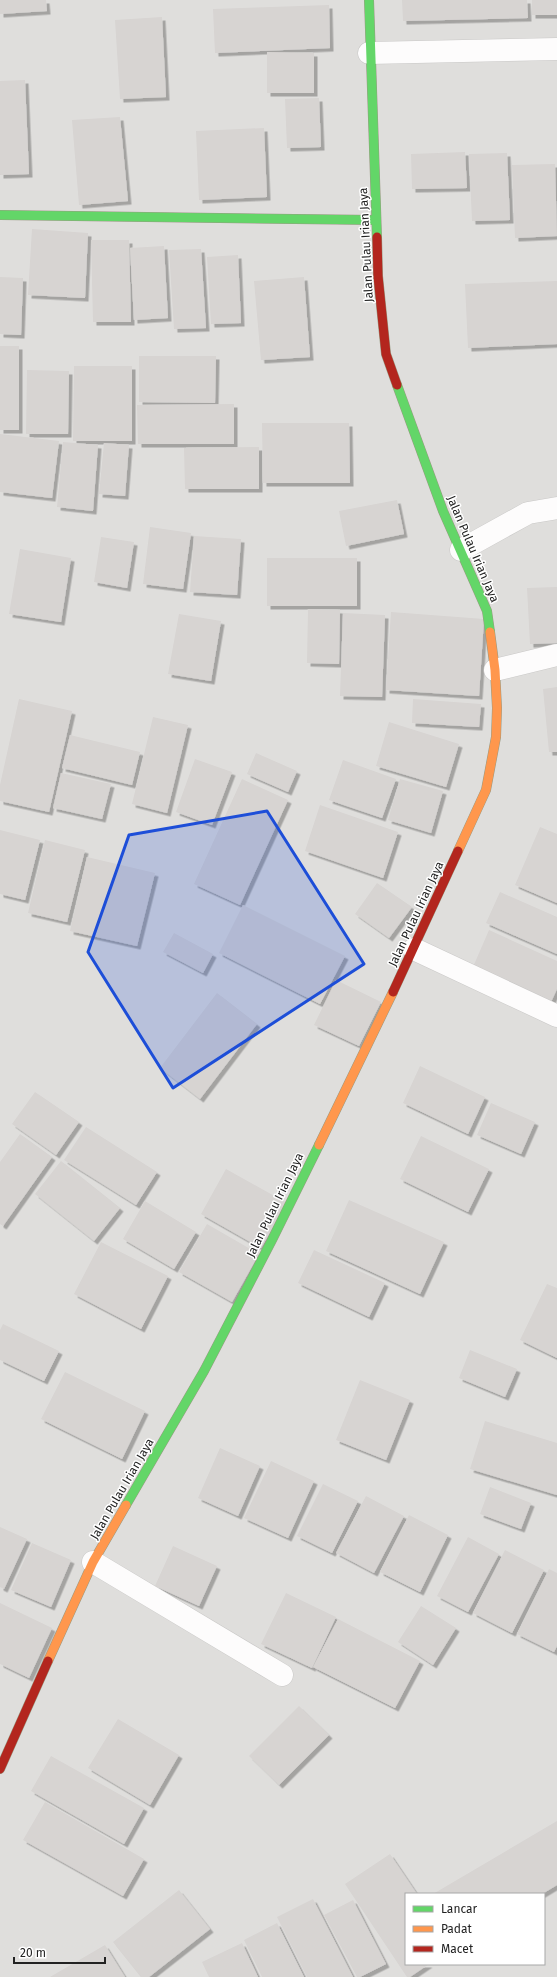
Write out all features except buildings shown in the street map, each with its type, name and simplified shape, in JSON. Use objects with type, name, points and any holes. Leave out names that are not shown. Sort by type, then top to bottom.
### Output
[{"type":"street","name":"Jalan Pulau Irian Jaya","points":[[0,1770],[93,1562],[204,1372],[272,1240],[414,949],[486,790],[496,737],[497,708],[495,670],[487,611],[443,512],[386,354],[378,276],[369,53],[369,0]]},
{"type":"street","points":[[369,53],[557,48]]},
{"type":"street","points":[[0,215],[376,220]]},
{"type":"street","points":[[461,550],[528,513],[557,508]]},
{"type":"street","points":[[495,670],[557,655]]},
{"type":"street","points":[[414,949],[557,1016]]},
{"type":"street","points":[[93,1562],[282,1675]]},
{"type":"highlighted area","points":[[267,811],[364,964],[173,1088],[88,952],[129,835]]},
{"type":"shaded area","points":[[0,0],[557,0],[557,1977],[0,1977]]},
{"type":"traffic: fast","points":[[369,0],[377,237]]},
{"type":"traffic: fast","points":[[0,215],[376,220]]},
{"type":"traffic: fast","points":[[397,385],[443,511],[487,611],[490,632]]},
{"type":"traffic: fast","points":[[126,1505],[204,1371],[319,1145]]},
{"type":"traffic: slow","points":[[458,851],[486,790],[496,737],[497,708],[495,670],[490,632]]},
{"type":"traffic: slow","points":[[319,1145],[393,992]]},
{"type":"traffic: slow","points":[[48,1661],[93,1562],[126,1505]]},
{"type":"traffic: jam","points":[[377,237],[378,276],[386,354],[397,385]]},
{"type":"traffic: jam","points":[[393,992],[458,851]]},
{"type":"traffic: jam","points":[[0,1769],[48,1661]]}]
